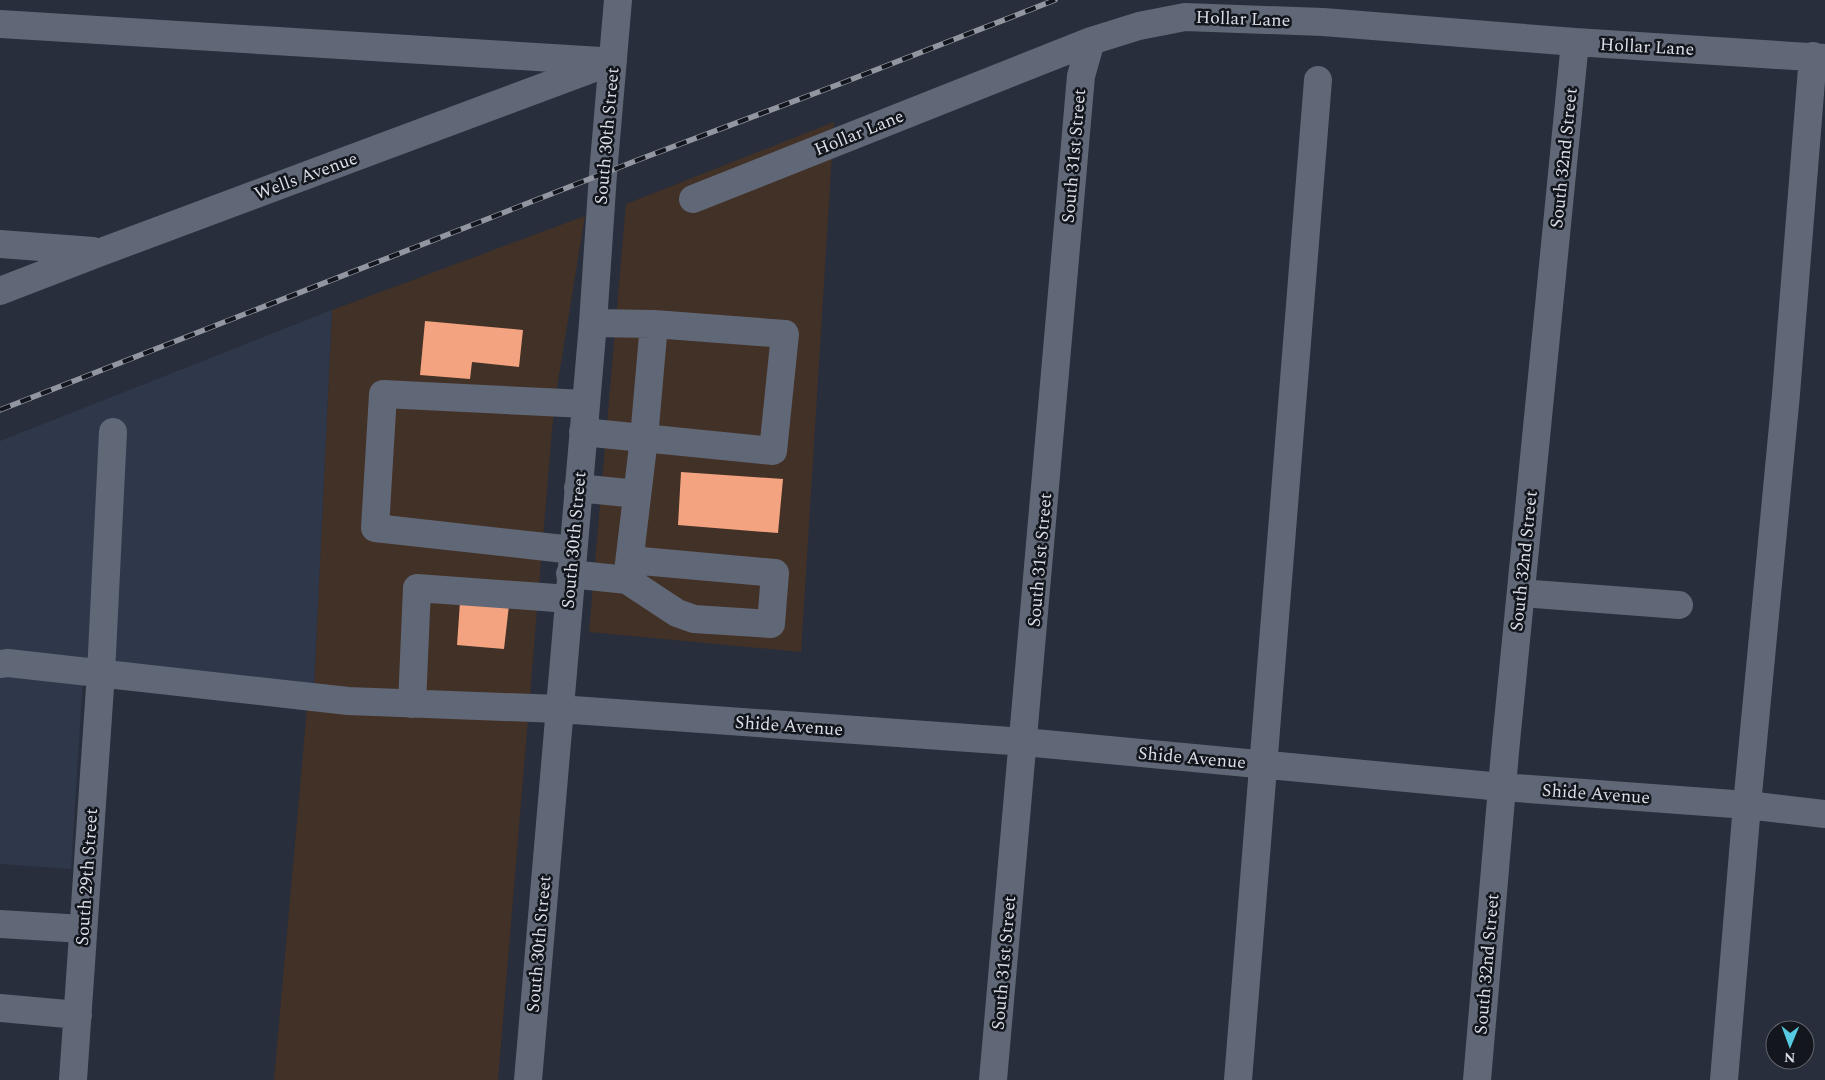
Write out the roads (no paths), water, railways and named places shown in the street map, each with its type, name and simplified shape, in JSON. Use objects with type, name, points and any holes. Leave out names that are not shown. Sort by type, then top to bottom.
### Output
[{"type":"street","name":"South 30th Street","points":[[528,1080],[593,323],[618,0]]},
{"type":"street","name":"Hollar Lane","points":[[693,199],[1091,41],[1139,26],[1185,18],[1323,22],[1575,42],[1819,57]]},
{"type":"street","points":[[0,24],[613,62]]},
{"type":"street","name":"South 31st Street","points":[[993,1080],[1081,76],[1091,41]]},
{"type":"street","name":"South 32nd Street","points":[[1477,1080],[1502,787],[1575,42]]},
{"type":"street","points":[[1724,1080],[1747,805],[1819,57]]},
{"type":"street","name":"Wells Avenue","points":[[0,292],[102,252],[613,62]]},
{"type":"street","points":[[1238,1080],[1318,80]]},
{"type":"street","points":[[0,244],[102,252]]},
{"type":"street","points":[[583,432],[772,450],[785,334],[654,324],[593,323]]},
{"type":"street","points":[[629,570],[644,438],[654,324]]},
{"type":"street","points":[[571,574],[375,528],[384,394],[586,404]]},
{"type":"street","name":"South 29th Street","points":[[73,1080],[101,674],[113,432]]},
{"type":"street","points":[[578,488],[637,494]]},
{"type":"street","points":[[412,704],[417,588],[629,570],[775,573],[771,624],[694,618],[677,613],[629,570]]},
{"type":"street","points":[[1521,593],[1679,605]]},
{"type":"street","name":"Shide Avenue","points":[[0,664],[348,701],[559,709],[1024,742],[1502,787],[1747,805],[1825,814]]},
{"type":"street","points":[[0,924],[83,929]]},
{"type":"street","points":[[0,1008],[78,1015]]},
{"type":"railway","points":[[0,410],[643,158],[1055,0]]}]
